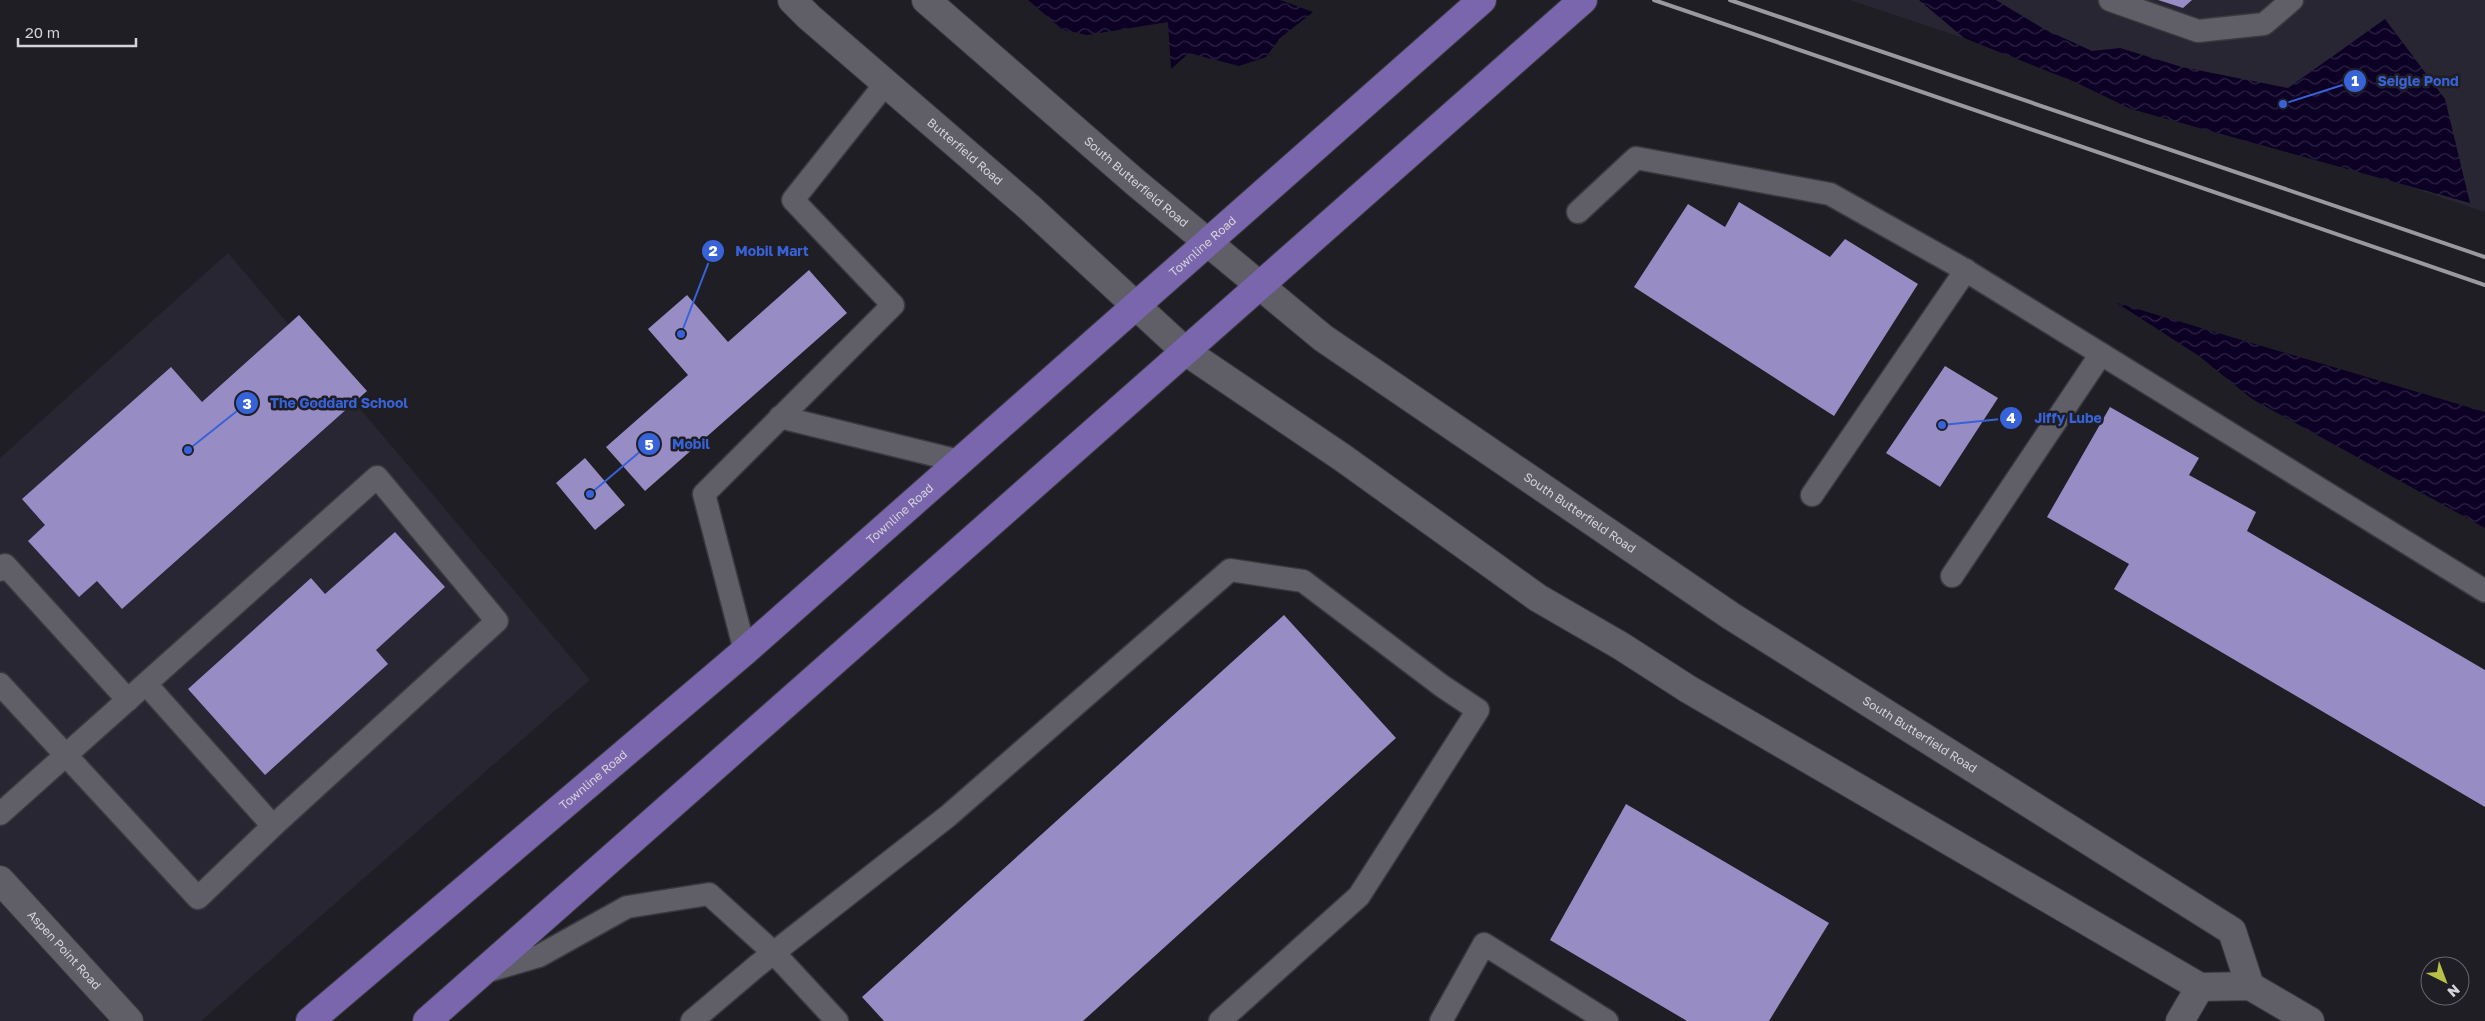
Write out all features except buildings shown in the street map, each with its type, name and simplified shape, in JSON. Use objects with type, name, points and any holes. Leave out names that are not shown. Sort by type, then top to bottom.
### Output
[{"type":"main road","name":"Butterfield Road","points":[[792,0],[809,17],[1029,207],[1136,306]]},
{"type":"main road","name":"South Butterfield Road","points":[[926,0],[1127,175],[1324,338],[1732,616],[2232,931],[2250,986]]},
{"type":"main road","name":"Townline Road","points":[[310,1021],[745,651],[1482,0]]},
{"type":"main road","points":[[427,1021],[1582,0]]},
{"type":"main road","points":[[1136,306],[1185,351],[1343,458],[1538,598],[1621,646],[1688,689],[2200,987],[2250,986],[2310,1021]]},
{"type":"main road","name":"Aspen Point Road","points":[[0,880],[129,1021]]},
{"type":"main road","points":[[2180,1021],[2200,987]]},
{"type":"lane","points":[[2110,0],[2198,30],[2264,24],[2292,0]]},
{"type":"lane","points":[[745,651],[704,494],[893,305],[794,200],[886,83]]},
{"type":"lane","points":[[1578,212],[1636,158],[1830,194],[1966,270],[2485,591]]},
{"type":"lane","points":[[1812,495],[1966,270]]},
{"type":"lane","points":[[1952,576],[2101,354]]},
{"type":"lane","points":[[780,417],[959,460]]},
{"type":"lane","points":[[0,684],[66,755],[198,898],[273,826],[496,621],[377,477],[146,684],[66,755],[0,814]]},
{"type":"lane","points":[[0,570],[5,566],[128,700]]},
{"type":"lane","points":[[692,1021],[774,953],[948,816],[1230,570],[1303,581],[1442,686],[1478,710],[1358,896],[1220,1021]]},
{"type":"lane","points":[[146,684],[273,826]]},
{"type":"lane","points":[[482,972],[539,956],[627,907],[709,894],[774,953],[837,1021]]},
{"type":"lane","points":[[1441,1021],[1484,944],[1607,1021]]},
{"type":"shaded area","points":[[1850,0],[2485,0],[2485,212]]},
{"type":"shaded area","points":[[228,253],[590,680],[201,1021],[0,1021],[0,458]]},
{"type":"water","points":[[1028,0],[1280,0],[1313,12],[1280,38],[1266,57],[1239,66],[1189,53],[1171,69],[1168,22],[1087,35],[1063,30]]},
{"type":"water","points":[[1919,0],[1996,0],[2044,29],[2092,51],[2120,48],[2182,67],[2288,88],[2385,19],[2445,99],[2470,203],[2131,109],[2075,82],[1964,38]]},
{"type":"water","points":[[2117,303],[2485,412],[2485,528],[2252,399],[2199,356]]},
{"type":"railway","points":[[1654,0],[2485,285]]},
{"type":"railway","points":[[1730,0],[2485,257]]},
{"type":"place","name":"Seigle Pond","points":[[2283,104]]},
{"type":"place","name":"Mobil Mart","points":[[681,334]]},
{"type":"place","name":"Jiffy Lube","points":[[1942,425]]},
{"type":"place","name":"The Goddard School","points":[[188,450]]},
{"type":"place","name":"Mobil","points":[[590,494]]}]
